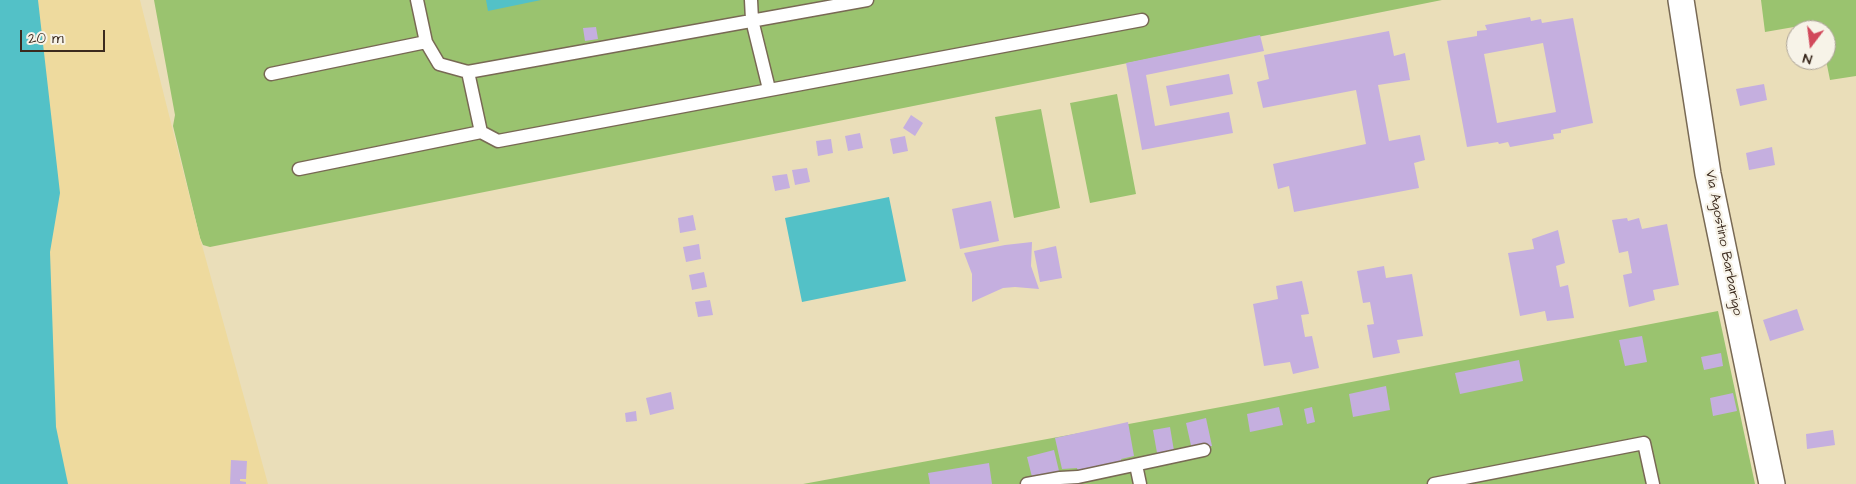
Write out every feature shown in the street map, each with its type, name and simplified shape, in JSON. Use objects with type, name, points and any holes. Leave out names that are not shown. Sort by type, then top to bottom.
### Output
[{"type":"street","name":"Via Agostino Barbarigo","points":[[1681,0],[1708,174],[1772,484]]},
{"type":"lane","points":[[417,0],[426,42],[439,64],[468,72],[867,0]]},
{"type":"lane","points":[[751,0],[752,20],[770,89]]},
{"type":"lane","points":[[299,169],[481,132],[498,141],[1142,20]]},
{"type":"lane","points":[[271,74],[426,42]]},
{"type":"lane","points":[[468,72],[481,132]]},
{"type":"lane","points":[[1434,484],[1644,443],[1653,484]]},
{"type":"lane","points":[[1027,484],[1078,477],[1204,450]]},
{"type":"lane","points":[[1136,465],[1140,484]]},
{"type":"green space","points":[[154,0],[1442,0],[210,247],[203,245],[200,238],[173,126],[175,115]]},
{"type":"green space","points":[[1761,0],[1856,0],[1856,76],[1830,80],[1828,70],[1836,70],[1836,20],[1786,20],[1786,28],[1765,32]]},
{"type":"green space","points":[[1117,94],[1136,194],[1090,203],[1070,103]]},
{"type":"green space","points":[[1041,109],[1060,208],[1014,218],[995,117]]},
{"type":"green space","points":[[1718,311],[1755,484],[803,484],[1248,402]]},
{"type":"sand","points":[[0,0],[140,0],[200,238],[268,484],[0,484]]},
{"type":"water","points":[[0,0],[38,0],[60,193],[50,252],[56,427],[68,484],[0,484]]},
{"type":"water","points":[[486,0],[541,0],[488,11]]},
{"type":"water","points":[[889,197],[906,281],[802,302],[785,218]]},
{"type":"building","points":[[1530,17],[1531,21],[1541,19],[1542,23],[1573,18],[1593,123],[1561,130],[1561,133],[1553,134],[1554,139],[1510,147],[1508,142],[1499,144],[1498,142],[1467,147],[1447,41],[1477,36],[1477,31],[1487,30],[1485,25]],"holes":[[[1543,43],[1556,112],[1497,123],[1484,54]]]},
{"type":"building","points":[[596,27],[598,39],[585,41],[583,28]]},
{"type":"building","points":[[1389,31],[1394,56],[1405,53],[1410,80],[1378,85],[1389,141],[1420,135],[1425,160],[1414,163],[1419,188],[1294,212],[1289,186],[1278,189],[1273,164],[1366,144],[1356,90],[1263,108],[1257,82],[1269,79],[1264,55]]},
{"type":"building","points":[[1260,35],[1264,51],[1146,75],[1155,126],[1229,112],[1233,133],[1142,150],[1126,63]]},
{"type":"building","points":[[1229,74],[1233,94],[1170,106],[1166,86]]},
{"type":"building","points":[[1764,84],[1767,100],[1740,106],[1736,89]]},
{"type":"building","points":[[911,115],[923,123],[915,136],[903,128]]},
{"type":"building","points":[[860,133],[863,148],[848,151],[845,136]]},
{"type":"building","points":[[905,136],[908,151],[893,154],[890,139]]},
{"type":"building","points":[[831,139],[833,153],[818,156],[816,141]]},
{"type":"building","points":[[1772,147],[1775,165],[1749,170],[1746,153]]},
{"type":"building","points":[[807,168],[810,182],[795,185],[792,170]]},
{"type":"building","points":[[787,174],[790,188],[775,191],[772,176]]},
{"type":"building","points":[[991,201],[999,241],[960,249],[952,209]]},
{"type":"building","points":[[693,215],[696,230],[680,233],[678,218]]},
{"type":"building","points":[[1627,218],[1628,221],[1639,218],[1642,229],[1667,224],[1679,285],[1653,290],[1655,300],[1629,307],[1623,275],[1632,273],[1628,251],[1619,253],[1612,220]]},
{"type":"building","points":[[1558,230],[1565,263],[1556,266],[1560,287],[1568,285],[1574,318],[1547,321],[1545,311],[1520,316],[1508,253],[1534,249],[1532,239]]},
{"type":"building","points":[[1032,242],[1031,266],[1039,289],[1003,288],[972,302],[972,274],[964,253]]},
{"type":"building","points":[[699,244],[701,259],[686,262],[683,247]]},
{"type":"building","points":[[1056,246],[1062,278],[1040,282],[1034,251]]},
{"type":"building","points":[[1384,266],[1386,278],[1412,274],[1423,336],[1397,340],[1400,353],[1373,358],[1367,325],[1374,324],[1370,302],[1363,303],[1357,271]]},
{"type":"building","points":[[704,272],[707,287],[692,290],[689,275]]},
{"type":"building","points":[[1302,281],[1309,314],[1301,315],[1305,337],[1312,336],[1319,368],[1293,374],[1290,362],[1264,366],[1253,304],[1278,299],[1276,286]]},
{"type":"building","points":[[710,300],[713,315],[698,317],[695,302]]},
{"type":"building","points":[[1797,309],[1804,330],[1770,341],[1763,320]]},
{"type":"building","points":[[1642,336],[1647,362],[1625,366],[1619,340]]},
{"type":"building","points":[[1721,353],[1723,366],[1704,370],[1701,357]]},
{"type":"building","points":[[1519,360],[1523,381],[1460,394],[1455,373]]},
{"type":"building","points":[[1386,386],[1390,410],[1353,417],[1349,394]]},
{"type":"building","points":[[671,392],[674,409],[650,415],[646,398]]},
{"type":"building","points":[[1733,393],[1737,411],[1713,416],[1710,398]]},
{"type":"building","points":[[1279,407],[1283,425],[1250,432],[1247,414]]},
{"type":"building","points":[[1312,407],[1315,422],[1307,424],[1304,409]]},
{"type":"building","points":[[636,411],[637,421],[626,422],[625,413]]},
{"type":"building","points":[[1206,418],[1212,446],[1192,450],[1186,423]]},
{"type":"building","points":[[1128,422],[1134,456],[1121,459],[1123,467],[1078,476],[1077,468],[1062,469],[1055,438]]},
{"type":"building","points":[[1170,427],[1174,451],[1157,453],[1153,430]]},
{"type":"building","points":[[1833,430],[1835,445],[1807,449],[1806,434]]},
{"type":"building","points":[[1054,450],[1059,471],[1032,477],[1027,457]]},
{"type":"building","points":[[231,460],[247,461],[246,479],[240,479],[240,481],[246,482],[246,484],[230,484]]},
{"type":"building","points":[[989,463],[992,484],[930,484],[928,473]]}]
